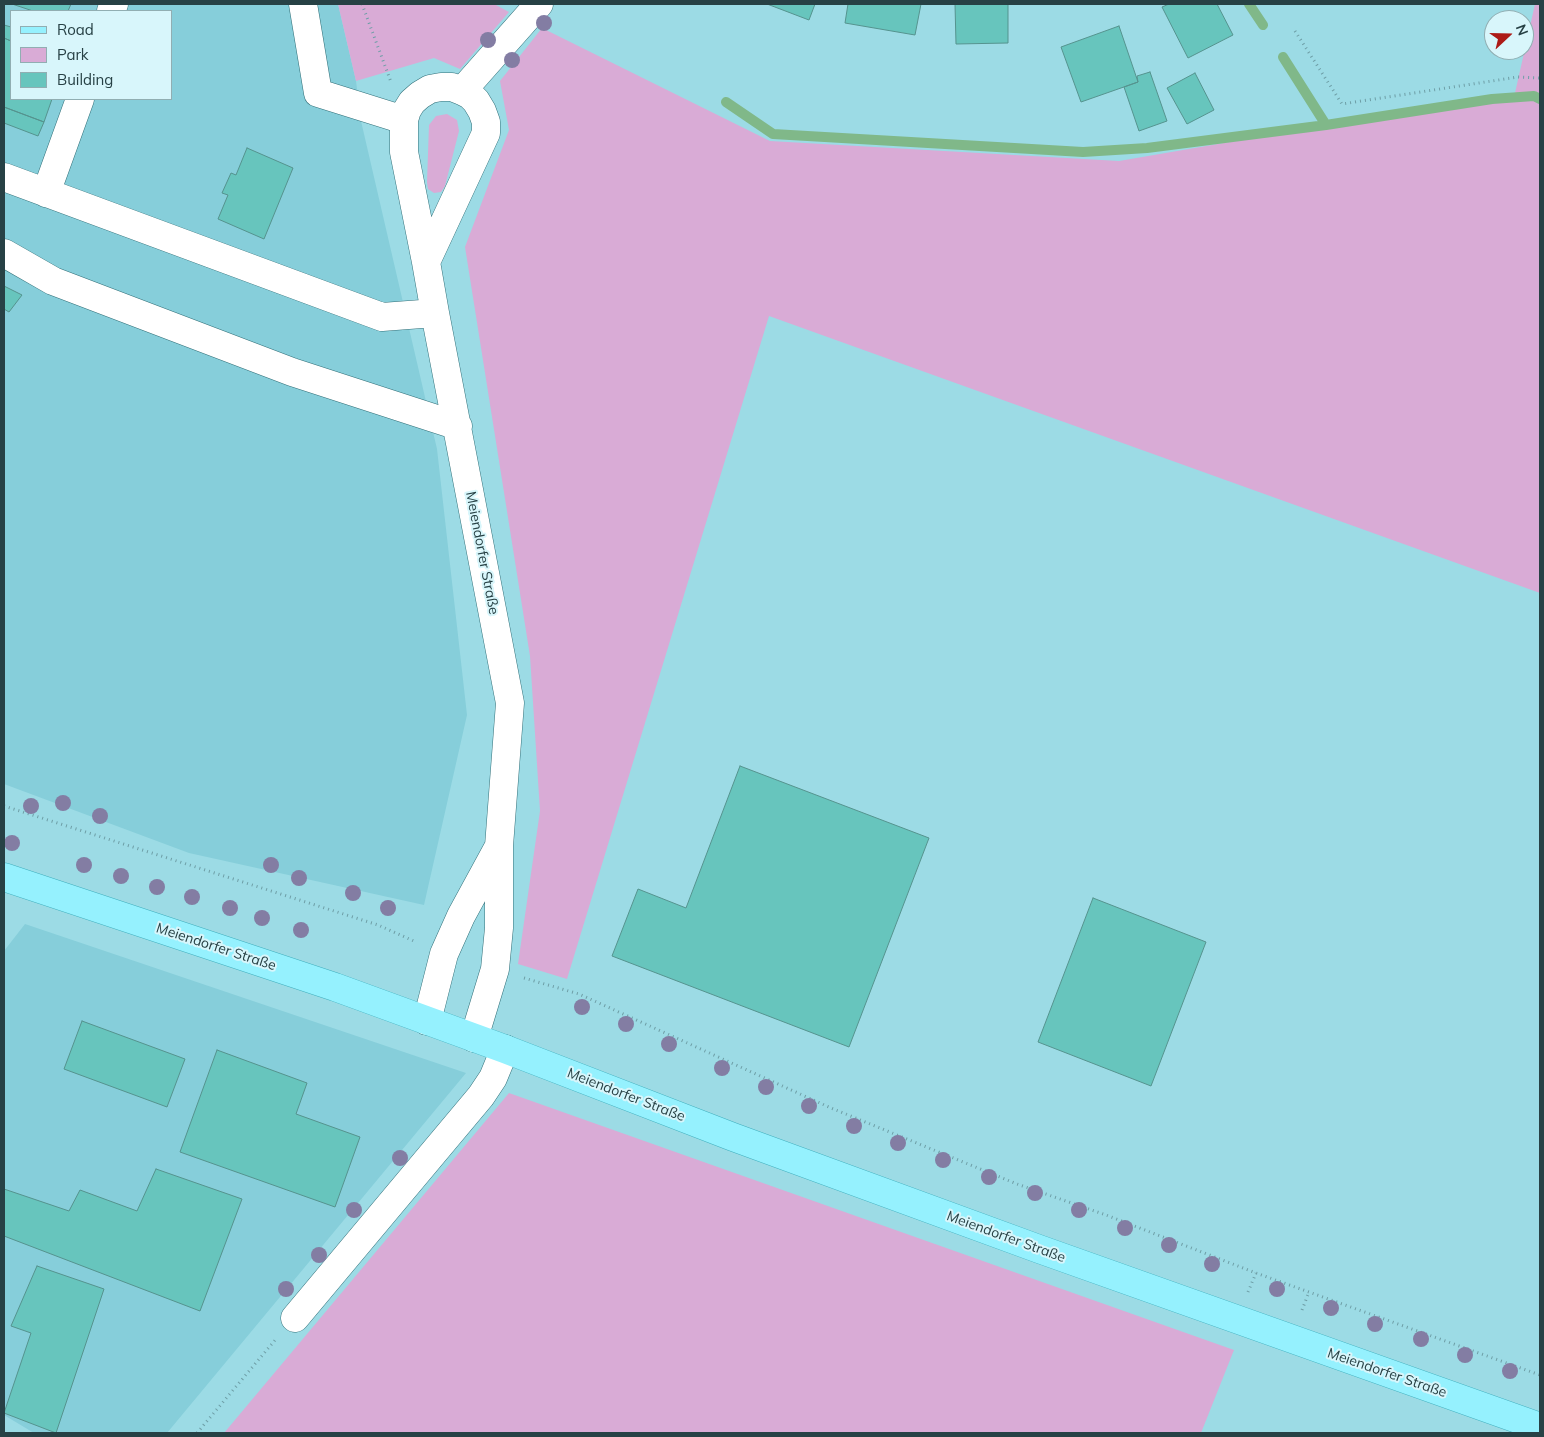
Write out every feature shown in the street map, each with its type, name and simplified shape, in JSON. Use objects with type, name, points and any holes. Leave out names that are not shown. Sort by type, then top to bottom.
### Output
[{"type":"main road","name":"Meiendorfer Straße","points":[[4,877],[335,987],[1030,1246],[1540,1427]]},
{"type":"street","points":[[303,4],[318,93],[404,120]]},
{"type":"street","points":[[426,262],[486,133],[486,122],[482,111],[470,95],[462,91],[539,4]]},
{"type":"street","name":"Meiendorfer Straße","points":[[462,91],[452,87],[430,89],[412,102],[404,120],[404,152],[510,703],[498,846],[499,928],[495,969],[474,1038]]},
{"type":"street","points":[[46,193],[80,100]]},
{"type":"street","points":[[4,177],[382,317],[435,313]]},
{"type":"street","points":[[4,253],[53,281],[292,372],[458,426]]},
{"type":"street","name":"Meiendorfer Straße","points":[[428,1021],[444,954],[461,916],[498,846]]},
{"type":"street","points":[[294,1318],[481,1096],[493,1078],[505,1049]]},
{"type":"path","points":[[362,4],[404,120]]},
{"type":"path","points":[[1295,31],[1342,104],[1518,77],[1540,78]]},
{"type":"path","points":[[4,806],[378,925],[444,954]]},
{"type":"path","points":[[495,969],[579,994],[831,1108],[1017,1184],[1106,1215],[1256,1273],[1540,1375]]},
{"type":"path","points":[[197,1433],[294,1318]]},
{"type":"shaded area","points":[[4,4],[338,4],[356,81],[361,121],[437,449],[467,715],[424,905],[189,853],[4,784]]},
{"type":"shaded area","points":[[25,924],[466,1073],[167,1433],[34,1433],[4,1415],[4,951]]},
{"type":"green space","points":[[338,4],[494,4],[509,12],[460,69],[434,58],[356,81]]},
{"type":"green space","points":[[1535,4],[1540,4],[1540,593],[769,316],[567,979],[518,964],[540,811],[530,656],[465,247],[509,130],[500,81],[542,28],[770,141],[1119,161],[1515,93],[1522,60],[1534,60]]},
{"type":"green space","points":[[447,114],[457,120],[459,131],[445,186],[441,192],[434,193],[428,189],[427,182],[429,125],[436,116]]},
{"type":"green space","points":[[509,1093],[1234,1350],[1201,1433],[224,1433]]},
{"type":"building","points":[[12,4],[71,4],[68,10],[30,10]]},
{"type":"building","points":[[767,4],[815,4],[809,20]]},
{"type":"building","points":[[848,4],[921,4],[915,35],[845,23]]},
{"type":"building","points":[[955,4],[1008,4],[1008,43],[956,44]]},
{"type":"building","points":[[1169,4],[1217,4],[1233,35],[1188,58],[1162,7]]},
{"type":"building","points":[[4,25],[10,27],[10,41],[4,38]]},
{"type":"building","points":[[1119,26],[1138,82],[1081,102],[1061,47]]},
{"type":"building","points":[[4,38],[10,41],[10,100],[52,100],[44,122],[4,107]]},
{"type":"building","points":[[1150,72],[1167,121],[1139,131],[1124,87],[1138,82],[1137,76]]},
{"type":"building","points":[[1195,73],[1214,110],[1187,124],[1167,88]]},
{"type":"building","points":[[4,107],[44,122],[38,136],[4,123]]},
{"type":"building","points":[[247,148],[293,168],[264,239],[218,219],[228,195],[222,193],[231,173],[236,175]]},
{"type":"building","points":[[4,286],[22,295],[9,312],[4,309]]},
{"type":"building","points":[[740,766],[929,838],[849,1047],[612,956],[638,889],[686,908]]},
{"type":"building","points":[[1093,898],[1206,942],[1151,1086],[1038,1042]]},
{"type":"building","points":[[82,1021],[185,1059],[167,1107],[64,1069]]},
{"type":"building","points":[[217,1050],[307,1083],[296,1114],[360,1137],[335,1207],[180,1152]]},
{"type":"building","points":[[156,1169],[242,1199],[200,1311],[4,1236],[4,1189],[69,1211],[80,1190],[137,1211]]},
{"type":"building","points":[[37,1266],[104,1289],[56,1433],[4,1413],[31,1333],[11,1326]]},
{"type":"waterway","points":[[1249,4],[1263,25]]},
{"type":"waterway","points":[[1283,57],[1326,125]]},
{"type":"waterway","points":[[726,102],[773,134],[1083,152],[1147,148],[1326,125],[1492,99],[1534,96],[1540,99]]}]
